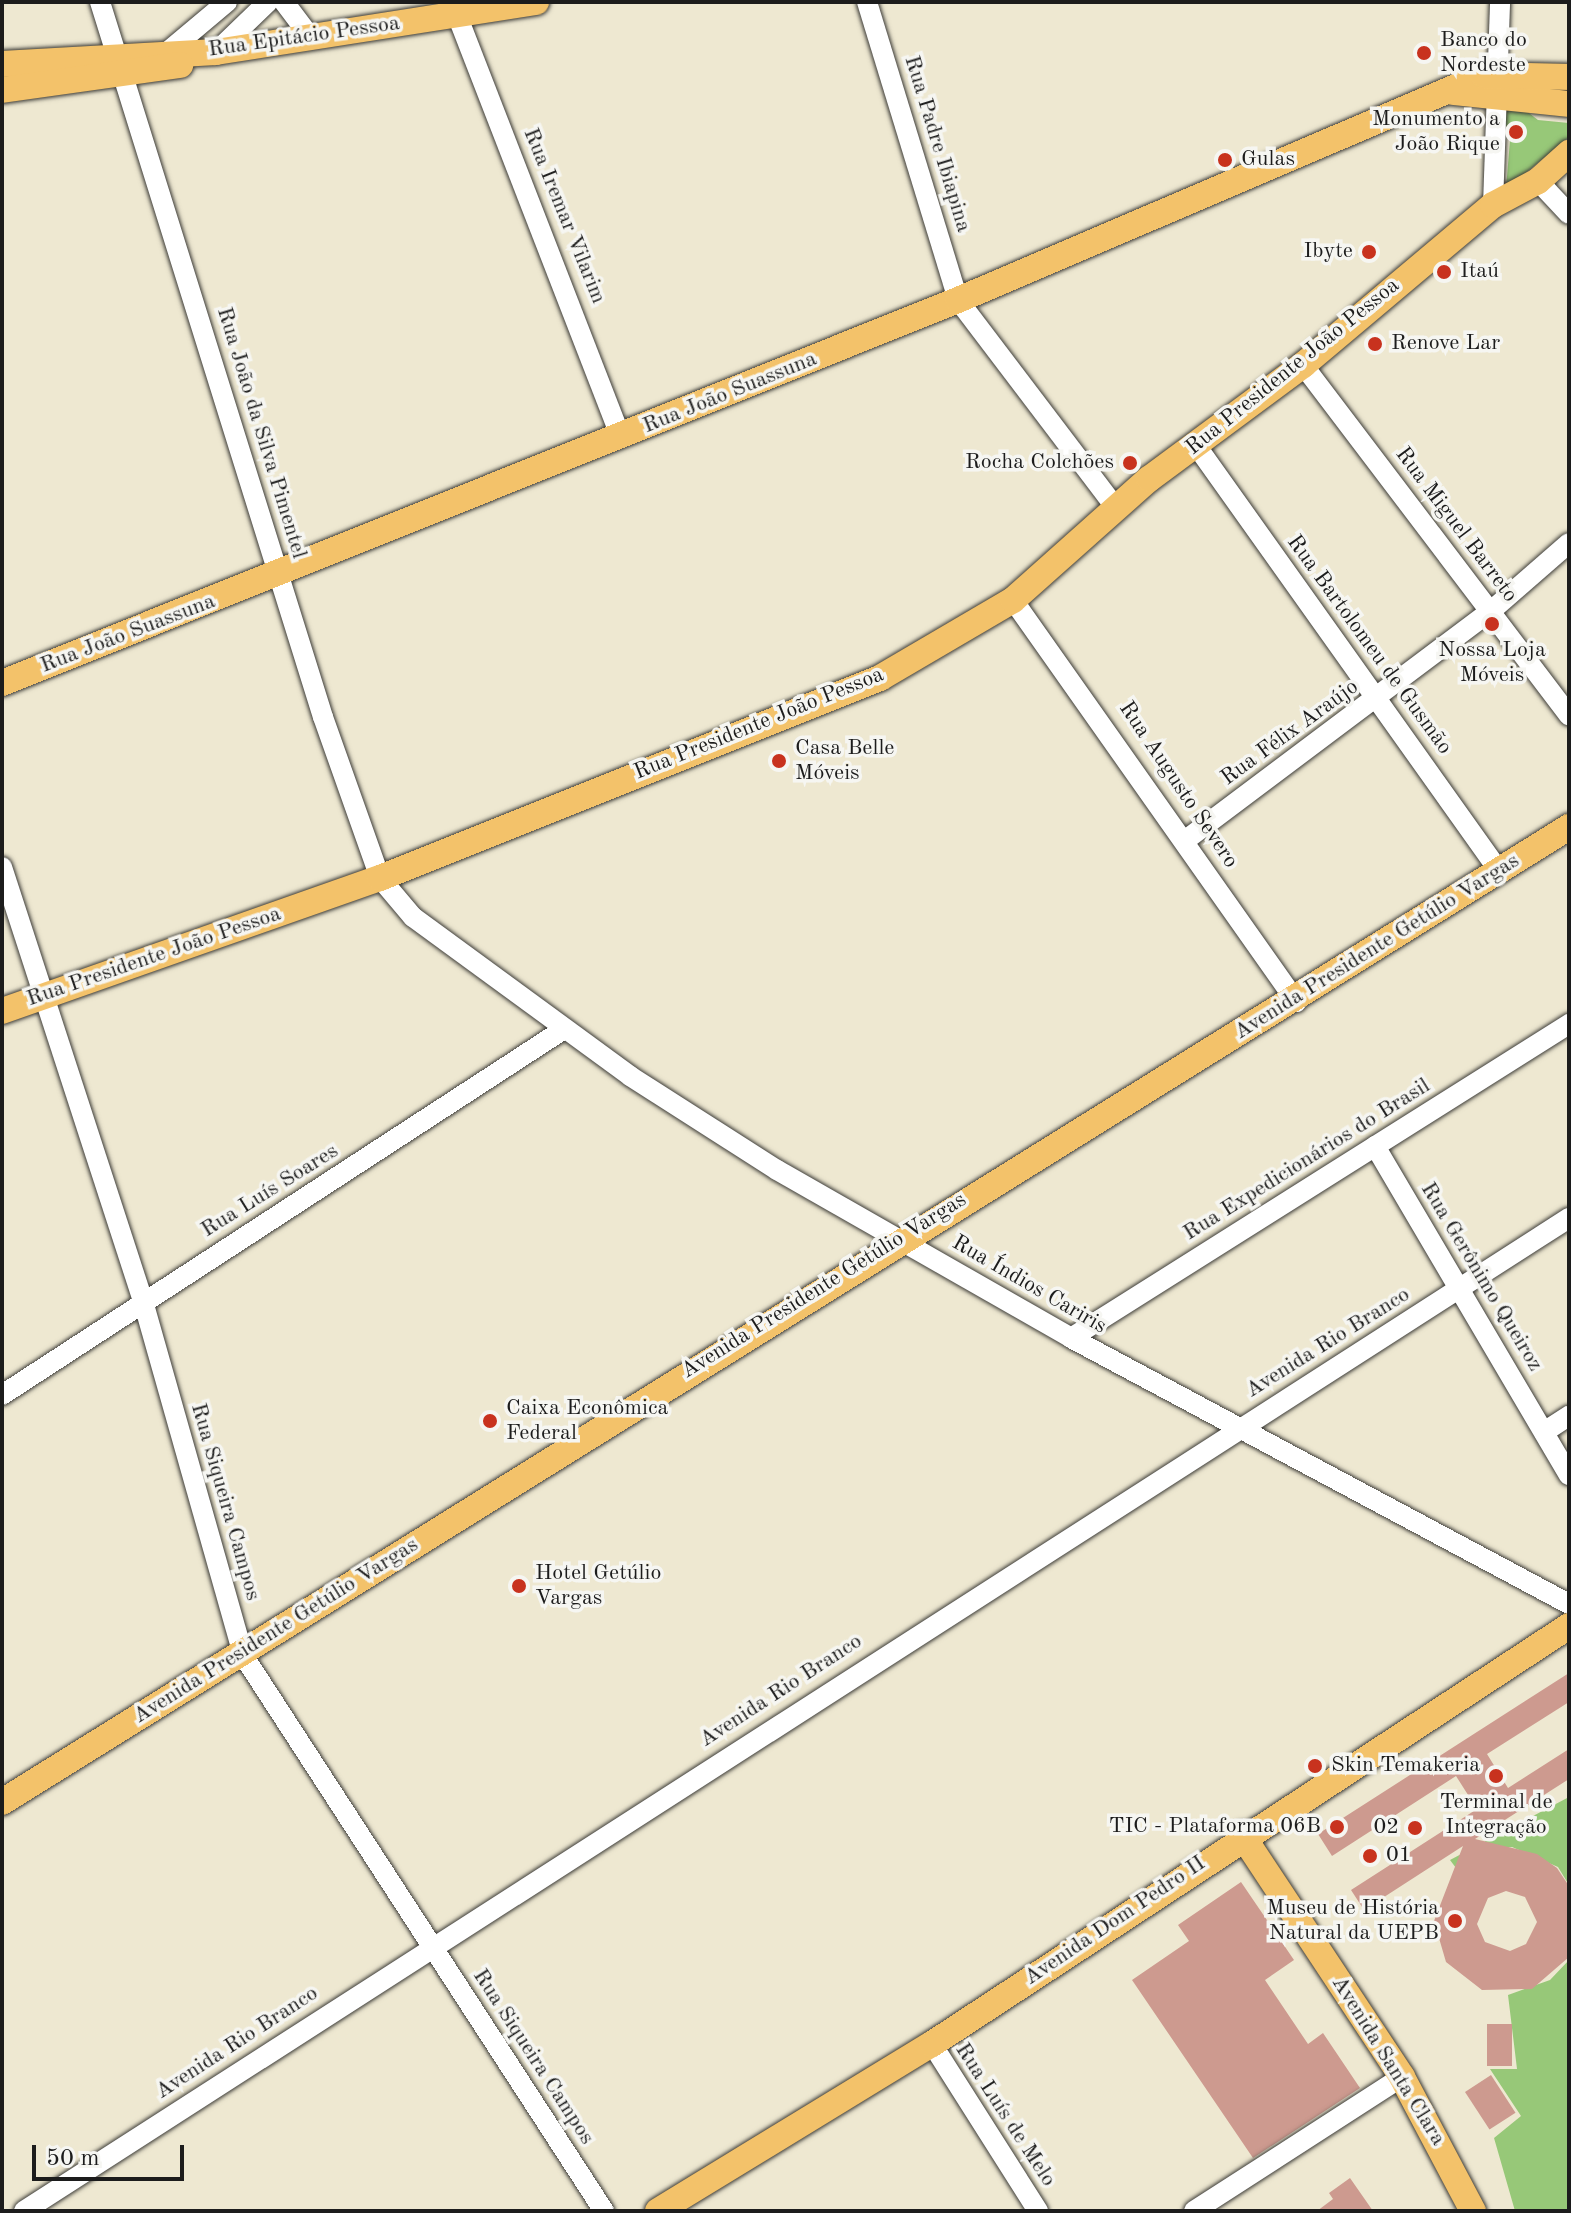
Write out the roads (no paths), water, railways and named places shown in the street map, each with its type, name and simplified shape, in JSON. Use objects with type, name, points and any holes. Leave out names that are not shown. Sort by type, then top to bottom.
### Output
[{"type":"main road","name":"Rua Epitácio Pessoa","points":[[122,66],[165,54],[216,52],[309,35],[536,2]]},
{"type":"main road","points":[[2,90],[122,66],[216,52]]},
{"type":"main road","points":[[2,64],[122,66]]},
{"type":"main road","points":[[1501,85],[1569,77]]},
{"type":"main road","points":[[1501,85],[1569,104]]},
{"type":"main road","name":"Rua João Suassuna","points":[[2,683],[279,576],[958,300],[1453,92],[1501,85]]},
{"type":"main road","name":"Rua Presidente João Pessoa","points":[[2,1011],[380,878],[880,678],[1013,600],[1115,507],[1198,448],[1303,365],[1493,205],[1538,181],[1569,153]]},
{"type":"main road","name":"Avenida Presidente Getúlio Vargas","points":[[2,1802],[243,1655],[896,1239],[1130,1094],[1297,1002],[1569,827]]},
{"type":"main road","name":"Avenida Dom Pedro II","points":[[658,2211],[932,2044],[1242,1835],[1569,1626]]},
{"type":"main road","name":"Avenida Santa Clara","points":[[1242,1835],[1402,2077],[1473,2211]]},
{"type":"street","name":"Rua João da Silva Pimentel","points":[[100,2],[279,576],[380,878]]},
{"type":"street","points":[[165,54],[227,2]]},
{"type":"street","points":[[216,52],[268,2]]},
{"type":"street","points":[[284,2],[309,35]]},
{"type":"street","name":"Rua Padre Ibiapina","points":[[867,2],[958,300]]},
{"type":"street","points":[[1493,205],[1501,85],[1500,2]]},
{"type":"street","points":[[1501,24],[1509,2]]},
{"type":"street","name":"Rua Iremar Vilarim","points":[[457,15],[621,437]]},
{"type":"street","points":[[1538,181],[1569,214]]},
{"type":"street","points":[[958,300],[1115,507]]},
{"type":"street","name":"Rua Miguel Barreto","points":[[1303,365],[1569,716]]},
{"type":"street","name":"Rua Bartolomeu de Gusmão","points":[[1198,448],[1499,871]]},
{"type":"street","name":"Rua Félix Araújo","points":[[1187,839],[1491,611],[1569,543]]},
{"type":"street","name":"Rua Augusto Severo","points":[[1013,600],[1187,839],[1297,1002]]},
{"type":"street","name":"Rua Siqueira Campos","points":[[2,867],[143,1301],[243,1655],[604,2211]]},
{"type":"street","name":"Rua Índios Cariris","points":[[380,878],[413,917],[564,1029],[701,1122],[896,1239],[1071,1338],[1569,1604]]},
{"type":"street","name":"Rua Expedicionários do Brasil","points":[[1071,1338],[1569,1024]]},
{"type":"street","name":"Rua Luís Soares","points":[[2,1395],[564,1029]]},
{"type":"street","name":"Rua Gerônimo Queiroz","points":[[1375,1146],[1569,1475]]},
{"type":"street","name":"Avenida Rio Branco","points":[[24,2211],[431,1946],[1569,1218]]},
{"type":"street","points":[[1544,1432],[1569,1416]]},
{"type":"street","name":"Rua Luís de Melo","points":[[932,2044],[1038,2211]]},
{"type":"street","points":[[1194,2211],[1402,2077]]},
{"type":"place","name":"Banco do Nordeste","points":[[1424,53]]},
{"type":"place","name":"Monumento a João Rique","points":[[1516,132]]},
{"type":"place","name":"Gulas","points":[[1225,160]]},
{"type":"place","name":"Ibyte","points":[[1369,252]]},
{"type":"place","name":"Itaú","points":[[1444,272]]},
{"type":"place","name":"Renove Lar","points":[[1375,344]]},
{"type":"place","name":"Rocha Colchões","points":[[1130,463]]},
{"type":"place","name":"Nossa Loja Móveis","points":[[1492,624]]},
{"type":"place","name":"Casa Belle Móveis","points":[[779,761]]},
{"type":"place","name":"Caixa Econômica Federal","points":[[490,1421]]},
{"type":"place","name":"Hotel Getúlio Vargas","points":[[519,1586]]},
{"type":"place","name":"Skin Temakeria","points":[[1315,1766]]},
{"type":"place","name":"Terminal de Integração","points":[[1496,1776]]},
{"type":"place","name":"TIC - Plataforma 06B","points":[[1337,1827]]},
{"type":"place","name":"02","points":[[1415,1828]]},
{"type":"place","name":"01","points":[[1370,1856]]},
{"type":"place","name":"Museu de História Natural da UEPB","points":[[1455,1921]]}]
